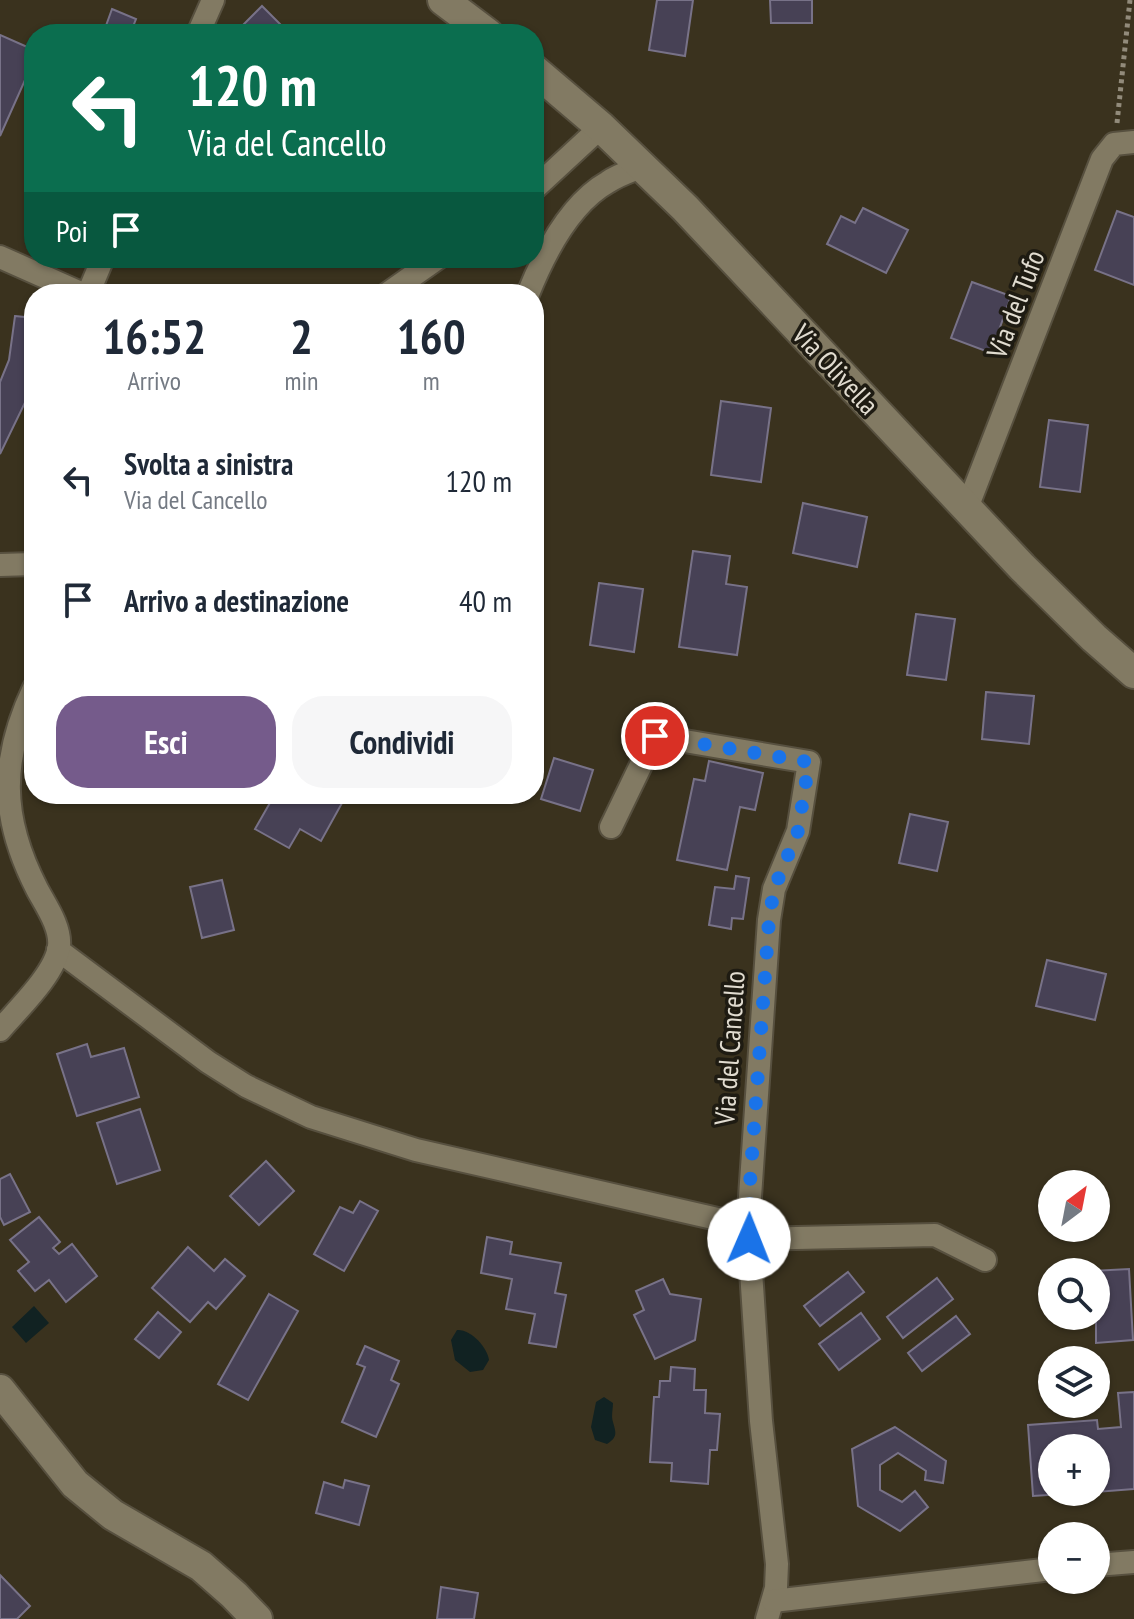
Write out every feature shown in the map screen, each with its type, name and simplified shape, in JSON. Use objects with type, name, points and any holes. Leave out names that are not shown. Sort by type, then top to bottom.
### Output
[{"type":"main road","points":[[443,0],[475,24]]},
{"type":"main road","name":"Via Olivella","points":[[544,79],[601,127],[685,208],[1055,601],[1134,673]]},
{"type":"main road","points":[[0,1390],[75,1484],[113,1515],[201,1566],[257,1619]]},
{"type":"street","points":[[202,24],[213,0]]},
{"type":"street","points":[[544,180],[601,127]]},
{"type":"street","name":"Via del Tufo","points":[[967,508],[1102,159],[1124,143]]},
{"type":"street","points":[[544,258],[570,215],[605,183],[643,166]]},
{"type":"street","points":[[0,257],[24,267]]},
{"type":"street","points":[[26,268],[63,284]]},
{"type":"street","points":[[401,284],[424,268]]},
{"type":"street","points":[[0,565],[24,564]]},
{"type":"street","points":[[0,1030],[39,983],[58,950],[56,926],[30,876],[14,833],[4,783],[8,743],[24,709]]},
{"type":"street","name":"Via del Cancello","points":[[611,827],[655,736],[809,762],[798,831],[774,889],[769,920],[749,1233],[761,1421],[775,1536],[777,1576],[770,1610],[1038,1571]]},
{"type":"street","points":[[58,950],[208,1062],[246,1086],[311,1117],[416,1150],[749,1233],[935,1235],[985,1260]]},
{"type":"street","points":[[1110,1564],[1134,1562]]},
{"type":"path","points":[[1124,143],[1130,0]]},
{"type":"shaded area","points":[[34,1306],[49,1323],[26,1343],[12,1327]]},
{"type":"shaded area","points":[[457,1330],[473,1336],[485,1350],[489,1360],[483,1370],[470,1372],[455,1360],[451,1340]]},
{"type":"shaded area","points":[[604,1397],[613,1403],[615,1432],[615,1437],[607,1444],[595,1440],[591,1427],[596,1402]]},
{"type":"building","points":[[657,0],[693,0],[685,56],[649,50]]},
{"type":"building","points":[[770,0],[812,0],[812,23],[771,23]]},
{"type":"building","points":[[262,6],[280,24],[244,24]]},
{"type":"building","points":[[112,9],[136,19],[134,24],[107,24]]},
{"type":"building","points":[[0,35],[24,46],[24,82],[0,136]]},
{"type":"building","points":[[863,208],[908,230],[886,273],[827,244],[841,216],[855,223]]},
{"type":"building","points":[[1117,211],[1134,217],[1134,285],[1095,270]]},
{"type":"building","points":[[972,282],[1011,296],[991,353],[951,338]]},
{"type":"building","points":[[15,316],[24,317],[24,405],[0,454],[0,382],[9,360]]},
{"type":"building","points":[[721,401],[771,408],[761,482],[711,475]]},
{"type":"building","points":[[1049,420],[1088,425],[1080,492],[1040,487]]},
{"type":"building","points":[[803,503],[867,517],[857,567],[793,553]]},
{"type":"building","points":[[693,551],[730,556],[726,584],[747,587],[737,655],[679,647]]},
{"type":"building","points":[[599,583],[643,589],[634,652],[590,645]]},
{"type":"building","points":[[916,614],[955,619],[946,680],[907,675]]},
{"type":"building","points":[[986,692],[1034,696],[1029,744],[982,739]]},
{"type":"building","points":[[554,758],[593,770],[580,811],[544,800],[544,790]]},
{"type":"building","points":[[709,761],[763,773],[755,810],[740,807],[727,870],[677,860],[694,779],[705,781]]},
{"type":"building","points":[[269,804],[341,804],[321,841],[300,829],[289,848],[255,829]]},
{"type":"building","points":[[910,814],[948,822],[937,871],[899,863]]},
{"type":"building","points":[[736,876],[749,878],[743,919],[732,918],[731,929],[709,925],[715,887],[734,889]]},
{"type":"building","points":[[222,880],[234,930],[202,938],[190,887]]},
{"type":"building","points":[[1047,960],[1106,974],[1095,1020],[1036,1006]]},
{"type":"building","points":[[87,1044],[91,1057],[124,1048],[139,1097],[77,1116],[57,1054]]},
{"type":"building","points":[[140,1109],[160,1170],[117,1184],[97,1123]]},
{"type":"building","points":[[266,1161],[294,1191],[259,1225],[230,1196]]},
{"type":"building","points":[[10,1174],[30,1212],[4,1225],[0,1217],[0,1179]]},
{"type":"building","points":[[360,1201],[378,1211],[344,1271],[314,1254],[340,1207],[353,1213]]},
{"type":"building","points":[[39,1217],[60,1242],[53,1248],[59,1254],[72,1244],[97,1276],[66,1302],[49,1280],[35,1291],[18,1271],[29,1262],[10,1240]]},
{"type":"building","points":[[487,1237],[512,1242],[510,1254],[561,1263],[555,1293],[566,1295],[556,1347],[529,1343],[535,1314],[506,1309],[512,1279],[481,1273]]},
{"type":"building","points":[[188,1247],[214,1271],[225,1259],[245,1276],[216,1309],[208,1302],[190,1322],[152,1288]]},
{"type":"building","points":[[1129,1269],[1133,1340],[1096,1343],[1096,1330],[1110,1330],[1110,1270]]},
{"type":"building","points":[[848,1272],[864,1292],[820,1326],[804,1306]]},
{"type":"building","points":[[937,1278],[953,1299],[903,1338],[887,1317]]},
{"type":"building","points":[[663,1279],[670,1294],[701,1299],[695,1340],[655,1359],[634,1315],[644,1310],[636,1291]]},
{"type":"building","points":[[269,1294],[298,1311],[248,1400],[218,1384]]},
{"type":"building","points":[[158,1312],[181,1332],[159,1358],[135,1339]]},
{"type":"building","points":[[861,1313],[880,1339],[839,1370],[819,1344]]},
{"type":"building","points":[[956,1316],[970,1334],[922,1371],[908,1353]]},
{"type":"building","points":[[365,1346],[399,1361],[391,1380],[399,1384],[376,1437],[342,1422],[365,1367],[357,1364]]},
{"type":"building","points":[[671,1367],[695,1369],[694,1390],[706,1390],[705,1413],[720,1414],[717,1450],[710,1450],[708,1484],[671,1481],[672,1463],[650,1462],[654,1397],[659,1397],[660,1381],[670,1381]]},
{"type":"building","points":[[1134,1392],[1134,1489],[1110,1491],[1110,1434],[1038,1434],[1038,1496],[1033,1496],[1028,1425],[1097,1420],[1098,1429],[1121,1427],[1118,1393]]},
{"type":"building","points":[[895,1427],[946,1461],[943,1483],[925,1480],[926,1471],[898,1453],[880,1465],[880,1490],[902,1502],[915,1491],[928,1507],[900,1531],[858,1506],[852,1449]]},
{"type":"building","points":[[345,1480],[369,1486],[359,1525],[316,1513],[324,1482],[343,1488]]},
{"type":"building","points":[[0,1575],[30,1606],[17,1619],[0,1619]]},
{"type":"building","points":[[441,1587],[478,1593],[474,1619],[437,1619]]},
{"type":"route","points":[[655,736],[809,762],[798,831],[774,889],[769,920],[750,1183],[749,1239]]}]
